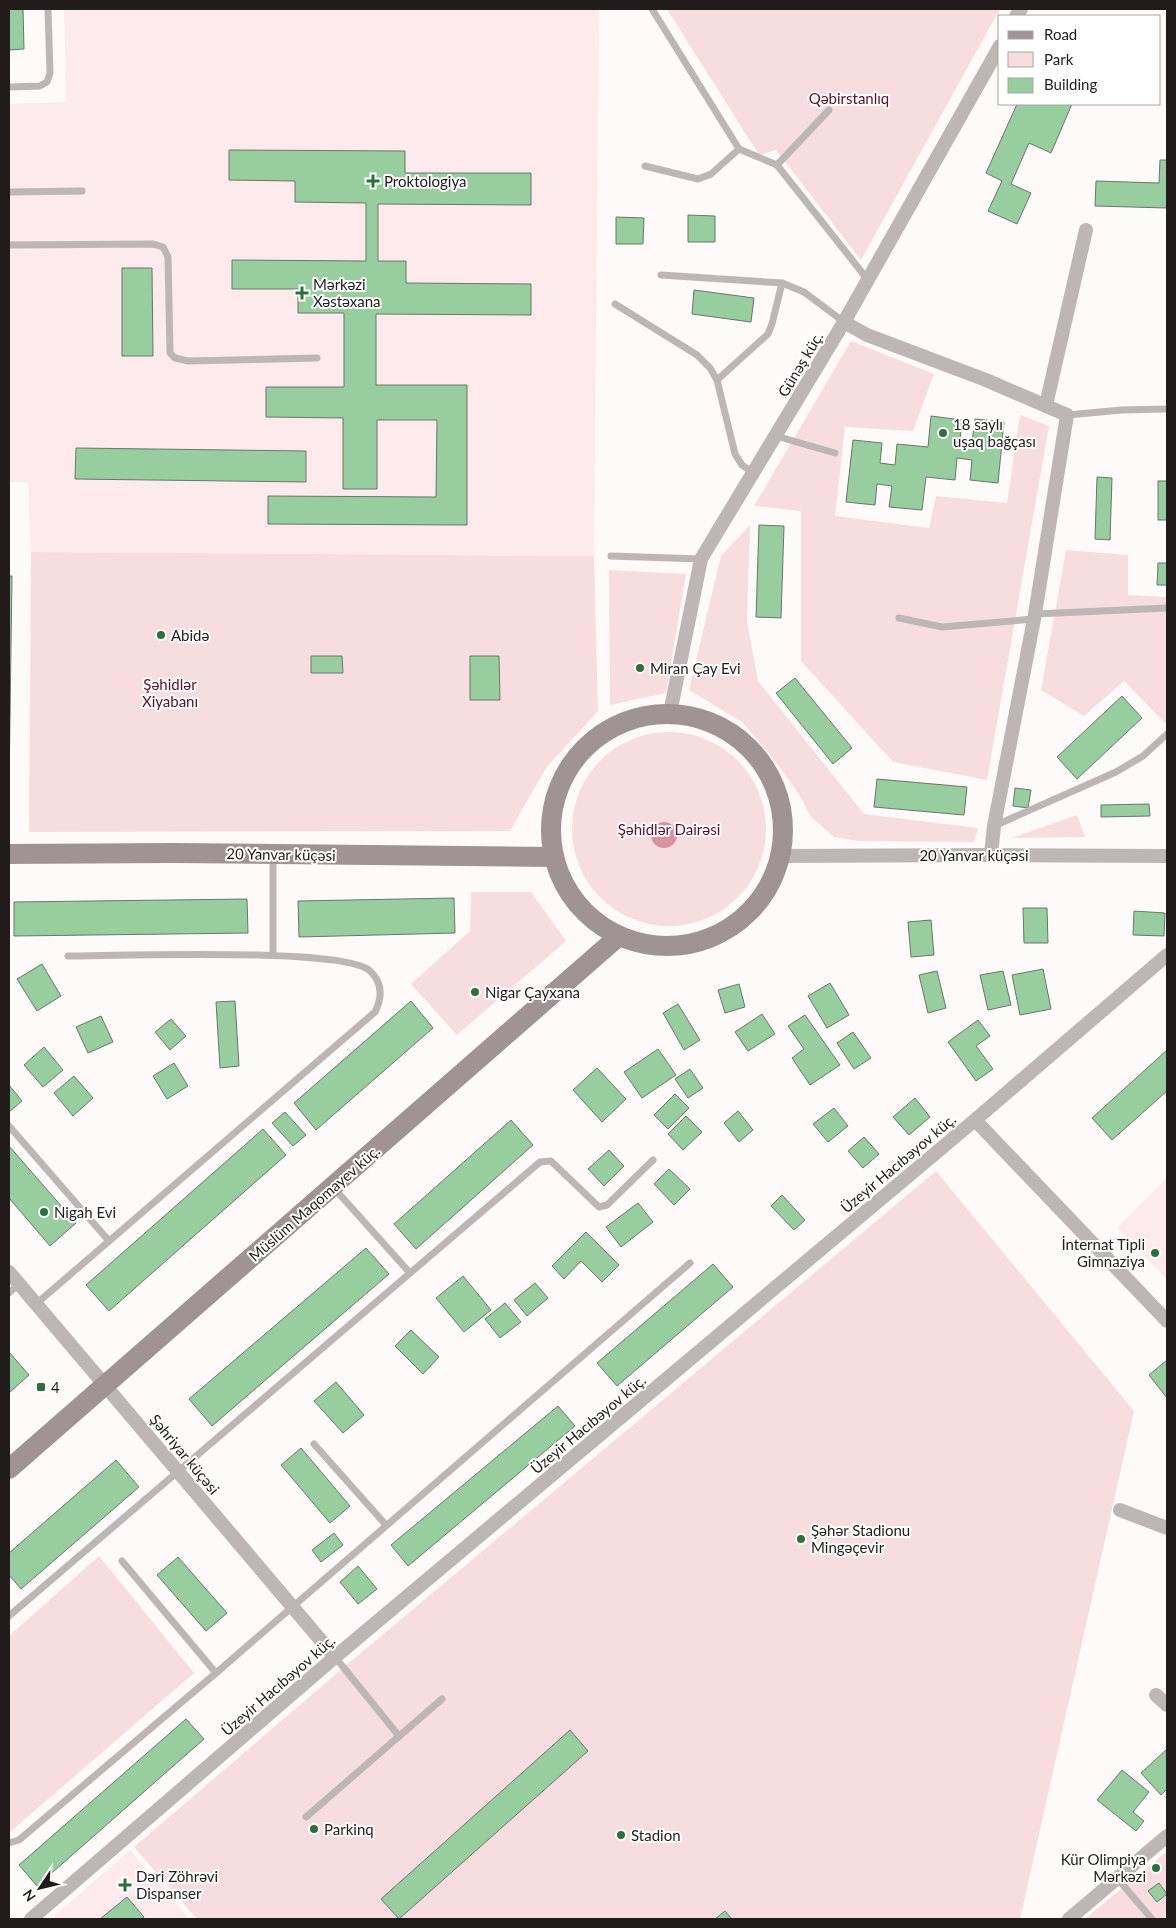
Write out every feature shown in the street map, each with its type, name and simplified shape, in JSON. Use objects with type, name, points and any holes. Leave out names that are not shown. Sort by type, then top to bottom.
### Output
[{"type":"main road","points":[[670,713],[708,720],[735,735],[752,750],[766,768],[776,788],[782,811],[784,834],[781,856],[774,878],[762,898],[747,916],[729,929],[708,940],[686,945],[664,947],[640,944],[600,926],[584,912],[560,878],[550,837],[554,798],[571,763],[598,735],[632,718],[670,713]]},
{"type":"main road","name":"20 Yanvar küçəsi","points":[[9,854],[554,857]]},
{"type":"main road","name":"Müslüm Maqomayev küç.","points":[[9,1469],[619,936]]},
{"type":"street","name":"Günəş küç.","points":[[670,713],[701,559],[844,322],[998,50]]},
{"type":"street","points":[[1046,405],[1086,230]]},
{"type":"street","points":[[844,322],[867,335],[986,380],[1067,415],[1034,616],[994,826],[991,854]]},
{"type":"street","name":"20 Yanvar küçəsi","points":[[781,856],[991,854],[1167,856]]},
{"type":"street","name":"Üzeyir Hacıbəyov küç.","points":[[31,1919],[335,1657],[975,1120],[1167,955]]},
{"type":"street","points":[[975,1120],[1167,1321]]},
{"type":"street","name":"Şəhriyar küçəsi","points":[[9,1272],[14,1288],[36,1304],[335,1657]]},
{"type":"street","points":[[1120,1510],[1167,1528]]},
{"type":"street","points":[[1156,1695],[1167,1705]]},
{"type":"street","points":[[1069,1919],[1167,1836]]},
{"type":"lane","points":[[9,87],[40,86],[47,82],[50,73],[48,9]]},
{"type":"lane","points":[[652,9],[739,148],[777,165],[868,280]]},
{"type":"lane","points":[[777,165],[829,110]]},
{"type":"lane","points":[[645,166],[698,179],[711,174],[739,148]]},
{"type":"lane","points":[[9,192],[82,191]]},
{"type":"lane","points":[[9,245],[154,244],[163,247],[168,257],[170,353],[175,358],[188,360],[317,358]]},
{"type":"lane","points":[[661,275],[782,284],[804,292],[844,322]]},
{"type":"lane","points":[[717,380],[768,334],[782,284]]},
{"type":"lane","points":[[615,304],[697,355],[710,368],[717,380],[735,454],[742,465],[753,473]]},
{"type":"lane","points":[[1067,415],[1167,409]]},
{"type":"lane","points":[[776,436],[835,454]]},
{"type":"lane","points":[[611,556],[701,559]]},
{"type":"lane","points":[[899,618],[942,627],[1034,616],[1167,608]]},
{"type":"lane","points":[[994,826],[1116,772],[1143,756],[1167,734]]},
{"type":"lane","points":[[273,854],[273,955]]},
{"type":"lane","points":[[36,1304],[375,1012],[381,1000],[379,983],[370,970],[351,962],[273,955],[68,956]]},
{"type":"lane","points":[[9,1126],[109,1241]]},
{"type":"lane","points":[[9,1616],[540,1162],[551,1161],[599,1206],[607,1205],[653,1160]]},
{"type":"lane","points":[[333,1187],[410,1273]]},
{"type":"lane","points":[[9,1843],[19,1840],[216,1673],[690,1262]]},
{"type":"lane","points":[[314,1444],[386,1526]]},
{"type":"lane","points":[[122,1561],[216,1673]]},
{"type":"lane","points":[[335,1657],[399,1736]]},
{"type":"lane","points":[[306,1817],[442,1699]]},
{"type":"lane","points":[[1117,1878],[1152,1919]]},
{"type":"shaded area","name":"Mərkəzi Xəstəxana","points":[[64,9],[599,9],[594,556],[31,552],[28,482],[9,482],[9,104],[66,102]]},
{"type":"shaded area","points":[[664,822],[673,826],[677,835],[673,844],[664,848],[655,844],[651,835],[655,826]]},
{"type":"shaded area","name":"İnternat Tipli Gimnaziya","points":[[1167,1178],[1167,1279],[1117,1228]]},
{"type":"shaded area","name":"Dəri Zöhrəvi Dispanser","points":[[130,1850],[189,1919],[51,1919]]},
{"type":"green space","name":"Qəbirstanlıq","points":[[667,9],[1000,9],[861,260],[776,150],[759,155]]},
{"type":"green space","points":[[851,341],[934,374],[913,431],[845,427],[835,516],[929,528],[936,496],[1007,503],[1020,415],[1049,426],[987,780],[893,762],[801,661],[801,511],[754,506]]},
{"type":"green space","points":[[750,525],[747,621],[758,681],[864,814],[978,828],[974,842],[858,841],[834,837],[811,817],[799,794],[772,757],[742,722],[689,690],[721,556]]},
{"type":"green space","points":[[1066,550],[1128,555],[1128,595],[1167,597],[1167,721],[1165,723],[1124,681],[1084,716],[1041,690]]},
{"type":"green space","name":"Şəhidlər Xiyabanı","points":[[31,552],[594,556],[598,711],[546,768],[510,831],[29,832]]},
{"type":"green space","points":[[609,570],[686,574],[666,693],[610,705]]},
{"type":"green space","name":"Şəhidlər Dairəsi","points":[[669,732],[697,736],[715,744],[723,748],[744,768],[750,775],[762,801],[766,829],[762,857],[754,875],[750,883],[730,904],[723,910],[697,922],[669,926],[641,922],[623,914],[615,910],[594,890],[588,883],[576,857],[572,829],[576,801],[584,783],[588,775],[608,754],[615,748],[641,736]]},
{"type":"green space","points":[[1077,815],[1085,837],[1012,838]]},
{"type":"green space","points":[[471,892],[531,892],[566,941],[457,1035],[411,984],[470,931]]},
{"type":"green space","name":"Şəhər Stadionu Mingəçevir","points":[[936,1171],[1134,1411],[1020,1919],[197,1919],[134,1847],[343,1668]]},
{"type":"green space","points":[[99,1556],[194,1673],[10,1832],[9,1636]]},
{"type":"green space","name":"Kür Olimpiya Mərkəzi","points":[[1167,1851],[1167,1919],[1085,1919]]},
{"type":"building","points":[[9,9],[23,9],[24,49],[9,50]]},
{"type":"building","points":[[1017,105],[1072,105],[1051,153],[1029,143],[1011,184],[1031,193],[1017,224],[988,211],[1002,181],[986,173]]},
{"type":"building","points":[[229,150],[405,151],[405,173],[531,173],[531,205],[378,204],[378,261],[406,261],[406,283],[531,284],[531,315],[376,314],[376,385],[467,385],[467,525],[268,524],[268,496],[436,497],[437,420],[377,420],[377,489],[343,489],[343,418],[266,417],[266,387],[344,387],[344,313],[298,313],[298,289],[232,289],[232,260],[366,261],[366,203],[295,202],[295,181],[229,180]]},
{"type":"building","points":[[1160,160],[1167,160],[1167,208],[1095,206],[1096,181],[1159,183]]},
{"type":"building","points":[[688,215],[715,216],[715,242],[688,242]]},
{"type":"building","points":[[616,217],[644,218],[643,244],[616,244]]},
{"type":"building","points":[[122,268],[152,268],[153,356],[122,356]]},
{"type":"building","points":[[694,290],[754,298],[751,322],[692,314]]},
{"type":"building","points":[[931,416],[962,420],[960,440],[972,442],[975,419],[1004,422],[998,483],[970,480],[972,460],[957,458],[955,480],[926,477],[922,510],[889,507],[892,486],[877,484],[875,505],[846,502],[853,440],[882,443],[880,463],[895,465],[897,444],[928,447]]},
{"type":"building","points":[[76,448],[306,451],[306,482],[75,479]]},
{"type":"building","points":[[1097,477],[1112,478],[1110,540],[1095,539]]},
{"type":"building","points":[[1158,481],[1167,481],[1167,520],[1158,520]]},
{"type":"building","points":[[759,525],[784,526],[781,618],[756,617]]},
{"type":"building","points":[[1158,563],[1167,563],[1167,585],[1157,585]]},
{"type":"building","points":[[9,576],[12,576],[9,786]]},
{"type":"building","points":[[311,656],[342,656],[343,673],[311,673]]},
{"type":"building","points":[[470,656],[499,656],[500,700],[470,700]]},
{"type":"building","points":[[795,678],[852,748],[833,764],[776,693]]},
{"type":"building","points":[[1122,696],[1142,718],[1077,779],[1057,757]]},
{"type":"building","points":[[877,779],[967,787],[964,815],[874,807]]},
{"type":"building","points":[[1015,788],[1031,790],[1028,808],[1013,806]]},
{"type":"building","points":[[1149,804],[1150,816],[1101,817],[1101,805]]},
{"type":"building","points":[[454,898],[455,933],[299,937],[298,901]]},
{"type":"building","points":[[247,899],[248,933],[14,936],[14,902]]},
{"type":"building","points":[[1023,908],[1047,908],[1048,943],[1024,943]]},
{"type":"building","points":[[1134,911],[1165,913],[1164,936],[1133,935]]},
{"type":"building","points":[[931,920],[934,955],[911,957],[908,922]]},
{"type":"building","points":[[42,964],[61,996],[37,1011],[17,979]]},
{"type":"building","points":[[1043,969],[1051,1009],[1020,1015],[1012,975]]},
{"type":"building","points":[[937,971],[946,1008],[928,1013],[919,975]]},
{"type":"building","points":[[1003,971],[1011,1005],[988,1010],[980,975]]},
{"type":"building","points":[[830,983],[849,1015],[827,1028],[808,996]]},
{"type":"building","points":[[739,984],[745,1007],[725,1013],[718,990]]},
{"type":"building","points":[[235,1001],[239,1066],[220,1068],[216,1002]]},
{"type":"building","points":[[411,1001],[433,1028],[316,1130],[294,1103]]},
{"type":"building","points":[[678,1004],[700,1040],[684,1050],[663,1013]]},
{"type":"building","points":[[762,1014],[775,1034],[748,1051],[735,1032]]},
{"type":"building","points":[[805,1015],[840,1065],[810,1085],[792,1058],[804,1049],[788,1026]]},
{"type":"building","points":[[101,1016],[113,1042],[88,1053],[76,1027]]},
{"type":"building","points":[[171,1019],[186,1036],[170,1050],[155,1032]]},
{"type":"building","points":[[978,1020],[990,1036],[976,1046],[993,1069],[976,1081],[948,1042]]},
{"type":"building","points":[[853,1032],[871,1058],[854,1069],[837,1043]]},
{"type":"building","points":[[44,1047],[63,1070],[43,1087],[24,1065]]},
{"type":"building","points":[[658,1049],[676,1075],[642,1098],[624,1072]]},
{"type":"building","points":[[1167,1050],[1167,1091],[1112,1140],[1092,1118]]},
{"type":"building","points":[[174,1063],[188,1086],[167,1099],[153,1076]]},
{"type":"building","points":[[597,1068],[626,1099],[602,1122],[573,1090]]},
{"type":"building","points":[[690,1069],[703,1088],[688,1098],[675,1079]]},
{"type":"building","points":[[74,1076],[93,1098],[73,1116],[54,1093]]},
{"type":"building","points":[[9,1085],[22,1101],[9,1112]]},
{"type":"building","points":[[675,1094],[689,1108],[668,1129],[654,1115]]},
{"type":"building","points":[[915,1098],[930,1117],[909,1135],[893,1117]]},
{"type":"building","points":[[834,1108],[848,1126],[828,1142],[813,1124]]},
{"type":"building","points":[[738,1111],[753,1130],[739,1142],[724,1123]]},
{"type":"building","points":[[285,1112],[306,1135],[293,1146],[272,1123]]},
{"type":"building","points":[[686,1116],[702,1132],[683,1150],[668,1134]]},
{"type":"building","points":[[511,1120],[533,1145],[416,1249],[394,1224]]},
{"type":"building","points":[[263,1129],[286,1155],[109,1311],[86,1285]]},
{"type":"building","points":[[864,1137],[879,1154],[863,1168],[848,1151]]},
{"type":"building","points":[[9,1146],[76,1223],[50,1246],[9,1198]]},
{"type":"building","points":[[609,1150],[624,1166],[604,1186],[588,1169]]},
{"type":"building","points":[[669,1169],[690,1189],[674,1205],[654,1184]]},
{"type":"building","points":[[782,1195],[805,1220],[794,1230],[771,1206]]},
{"type":"building","points":[[638,1203],[653,1222],[621,1247],[606,1227]]},
{"type":"building","points":[[586,1232],[619,1265],[602,1282],[581,1261],[564,1279],[552,1266]]},
{"type":"building","points":[[366,1248],[389,1274],[212,1426],[189,1399]]},
{"type":"building","points":[[713,1264],[733,1287],[617,1386],[597,1363]]},
{"type":"building","points":[[463,1276],[491,1310],[464,1332],[436,1298]]},
{"type":"building","points":[[535,1283],[548,1298],[527,1316],[514,1300]]},
{"type":"building","points":[[505,1303],[521,1322],[500,1338],[485,1319]]},
{"type":"building","points":[[411,1330],[439,1357],[423,1374],[395,1346]]},
{"type":"building","points":[[9,1352],[29,1375],[9,1393]]},
{"type":"building","points":[[1167,1360],[1167,1398],[1149,1375]]},
{"type":"building","points":[[336,1382],[364,1415],[343,1433],[314,1401]]},
{"type":"building","points":[[558,1406],[575,1426],[408,1566],[391,1545]]},
{"type":"building","points":[[301,1448],[350,1506],[330,1523],[281,1465]]},
{"type":"building","points":[[116,1460],[139,1487],[21,1589],[9,1575],[9,1553]]},
{"type":"building","points":[[334,1533],[343,1545],[321,1562],[312,1550]]},
{"type":"building","points":[[178,1557],[227,1613],[206,1631],[157,1575]]},
{"type":"building","points":[[358,1566],[377,1589],[358,1604],[340,1582]]},
{"type":"building","points":[[186,1719],[204,1739],[37,1886],[19,1865]]},
{"type":"building","points":[[570,1730],[588,1751],[399,1919],[381,1899]]},
{"type":"building","points":[[1167,1749],[1167,1789],[1161,1795],[1141,1773]]},
{"type":"building","points":[[1122,1770],[1149,1792],[1133,1812],[1144,1821],[1136,1831],[1097,1800]]},
{"type":"building","points":[[1159,1883],[1167,1894],[1157,1902],[1148,1891]]},
{"type":"building","name":"Dəri Zöhrəvi Dispanser","points":[[127,1897],[144,1917],[141,1919],[100,1919]]},
{"type":"building","points":[[725,1911],[732,1919],[715,1919]]},
{"type":"place","name":"Proktologiya","points":[[373,181]]},
{"type":"place","name":"Mərkəzi Xəstəxana","points":[[302,293]]},
{"type":"place","name":"18 saylı uşaq bağçası","points":[[943,433]]},
{"type":"place","name":"Abidə","points":[[161,635]]},
{"type":"place","name":"Miran Çay Evi","points":[[640,668]]},
{"type":"place","name":"Nigar Çayxana","points":[[475,992]]},
{"type":"place","name":"Nigah Evi","points":[[44,1212]]},
{"type":"place","name":"İnternat Tipli Gimnaziya","points":[[1155,1253]]},
{"type":"place","name":"4","points":[[41,1387]]},
{"type":"place","name":"Şəhər Stadionu Mingəçevir","points":[[801,1539]]},
{"type":"place","name":"Parkinq","points":[[314,1829]]},
{"type":"place","name":"Stadion","points":[[621,1835]]},
{"type":"place","name":"Kür Olimpiya Mərkəzi","points":[[1156,1868]]},
{"type":"place","name":"Dəri Zöhrəvi Dispanser","points":[[125,1885]]}]
